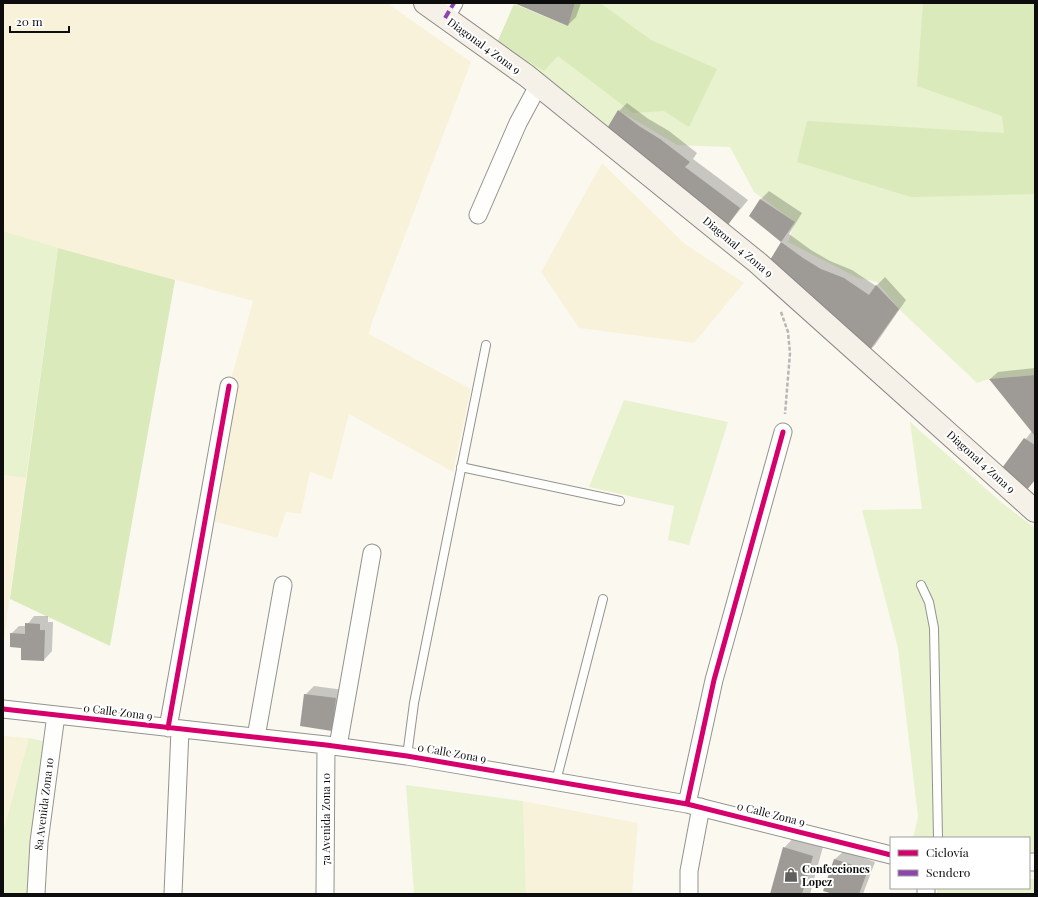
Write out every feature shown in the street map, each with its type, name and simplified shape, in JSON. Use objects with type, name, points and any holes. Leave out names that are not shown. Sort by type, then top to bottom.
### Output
[{"type":"main road","name":"Diagonal 4 Zona 9","points":[[425,3],[449,10],[538,86],[758,262],[1035,511]]},
{"type":"street","points":[[478,215],[518,123],[538,86]]},
{"type":"street","points":[[173,894],[174,729],[229,386]]},
{"type":"street","points":[[689,894],[689,871],[694,805],[714,680],[783,432]]},
{"type":"street","name":"7a Avenida Zona 10","points":[[325,894],[332,746],[372,553]]},
{"type":"street","points":[[256,737],[283,585]]},
{"type":"street","name":"0 Calle Zona 9","points":[[3,709],[256,737],[407,756],[694,805],[890,855]]},
{"type":"street","name":"8a Avenida Zona 10","points":[[36,894],[38,842],[56,715]]},
{"type":"lane","points":[[407,756],[414,703],[486,345]]},
{"type":"lane","points":[[461,467],[620,501]]},
{"type":"lane","points":[[921,585],[929,602],[934,628],[938,837]]},
{"type":"lane","points":[[556,781],[603,599]]},
{"type":"path","points":[[780,310],[788,332],[790,353],[788,390],[783,432]]},
{"type":"shaded area","points":[[3,3],[387,3],[471,62],[372,322],[369,334],[471,389],[453,472],[349,414],[332,480],[310,472],[301,514],[286,512],[277,538],[205,519],[229,386],[253,301],[3,233]]},
{"type":"shaded area","points":[[602,163],[685,244],[744,283],[694,343],[579,328],[541,272]]},
{"type":"shaded area","points":[[3,475],[26,478],[3,647]]},
{"type":"shaded area","points":[[3,736],[29,738],[3,832]]},
{"type":"shaded area","points":[[523,801],[638,823],[632,894],[526,894]]},
{"type":"green space","points":[[575,3],[600,3],[651,40],[717,69],[689,127],[664,111],[633,113],[558,56],[544,71],[497,43],[514,4],[568,26]]},
{"type":"green space","points":[[576,3],[1035,3],[1035,375],[989,379],[977,383],[899,309],[877,282],[858,278],[788,242],[795,222],[754,192],[730,147],[677,145],[618,110],[606,130],[497,43],[514,4],[568,26]]},
{"type":"green space","points":[[923,3],[1035,3],[1035,194],[911,197],[797,162],[807,121],[1004,133],[1002,116],[917,86]]},
{"type":"green space","points":[[3,231],[58,248],[26,478],[3,475]]},
{"type":"green space","points":[[58,248],[175,280],[110,646],[10,599]]},
{"type":"green space","points":[[624,400],[728,422],[689,545],[668,540],[674,506],[589,487]]},
{"type":"green space","points":[[910,422],[1002,503],[1035,528],[1035,857],[1030,857],[1030,837],[913,837],[918,817],[898,648],[862,510],[922,509]]},
{"type":"green space","points":[[29,738],[43,741],[32,843],[30,894],[3,894],[3,832]]},
{"type":"green space","points":[[406,785],[523,801],[526,894],[414,894]]},
{"type":"green space","points":[[1030,879],[1035,879],[1035,894],[937,894],[937,889],[1030,889]]},
{"type":"building","points":[[514,3],[575,3],[568,26]]},
{"type":"building","points":[[618,110],[690,162],[685,167],[740,208],[725,229],[606,130]]},
{"type":"building","points":[[760,199],[795,222],[781,242],[749,216]]},
{"type":"building","points":[[781,242],[821,269],[844,278],[869,295],[876,285],[899,309],[867,354],[767,265]]},
{"type":"building","points":[[1035,375],[1035,436],[989,379]]},
{"type":"building","points":[[1024,438],[1035,445],[1035,480],[1026,491],[1002,468]]},
{"type":"building","points":[[25,623],[40,624],[40,630],[45,630],[44,661],[21,660],[21,648],[10,647],[10,633],[25,634]]},
{"type":"building","points":[[304,694],[336,698],[332,731],[300,726]]},
{"type":"building","name":"Confecciones Lopez","points":[[783,847],[813,856],[802,894],[770,894]]},
{"type":"building","points":[[834,859],[868,870],[859,894],[833,894],[823,891]]},
{"type":"marked path","points":[[445,18],[454,3]]},
{"type":"cycle path","points":[[168,728],[229,386]]},
{"type":"cycle path","points":[[687,804],[714,680],[783,432]]},
{"type":"cycle path","points":[[3,709],[326,745],[407,756],[687,804],[890,855]]},
{"type":"place","name":"Confecciones Lopez","points":[[791,875]]}]
